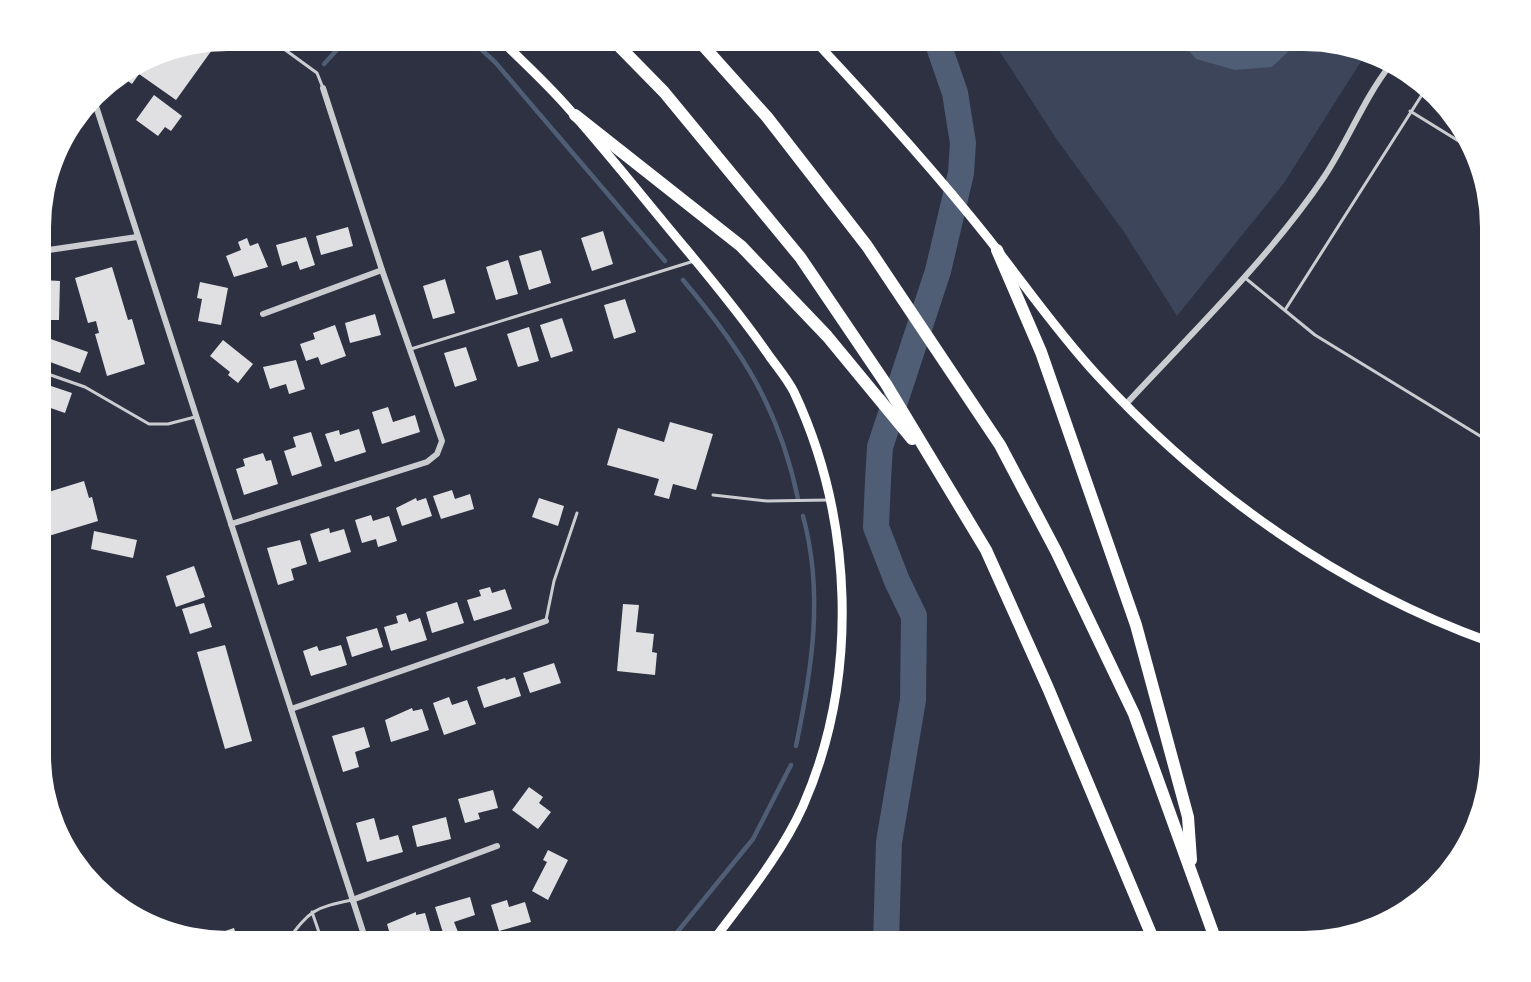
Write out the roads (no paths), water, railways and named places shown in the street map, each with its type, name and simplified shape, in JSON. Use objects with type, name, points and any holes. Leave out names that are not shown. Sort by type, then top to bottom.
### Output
[{"type":"highway","points":[[625,51],[664,92],[800,257],[886,384],[986,550],[1048,688],[1150,931]]},
{"type":"highway","points":[[709,51],[767,117],[867,246],[1000,445],[1103,644],[1134,714],[1191,864],[1213,931]]},
{"type":"highway","points":[[575,115],[741,246],[839,352],[932,463]]},
{"type":"highway","points":[[997,250],[1041,352],[1136,625],[1188,817],[1191,864]]},
{"type":"main road","points":[[513,51],[575,115],[742,316],[793,390],[818,452],[831,500],[841,564],[840,658],[831,717],[819,760],[802,806],[749,896],[721,931]]},
{"type":"main road","points":[[824,51],[907,139],[1096,375],[1179,457],[1290,542],[1435,623],[1480,639]]},
{"type":"street","points":[[1126,404],[1274,242],[1323,177],[1385,71]]},
{"type":"street","points":[[231,524],[427,462],[437,454],[441,435],[381,270],[323,88]]},
{"type":"street","points":[[97,109],[363,931]]},
{"type":"street","points":[[51,250],[137,237]]},
{"type":"street","points":[[263,314],[381,270]]},
{"type":"street","points":[[291,709],[546,621]]},
{"type":"street","points":[[352,900],[497,846]]},
{"type":"lane","points":[[288,51],[317,73],[323,88]]},
{"type":"lane","points":[[1285,310],[1421,96]]},
{"type":"lane","points":[[1410,111],[1456,140]]},
{"type":"lane","points":[[410,350],[695,261]]},
{"type":"lane","points":[[1243,276],[1316,335],[1480,436]]},
{"type":"lane","points":[[51,375],[85,387],[149,424],[168,424],[196,417]]},
{"type":"lane","points":[[713,495],[767,501],[831,500]]},
{"type":"lane","points":[[546,621],[554,581],[577,513]]},
{"type":"lane","points":[[294,931],[312,912],[352,900]]},
{"type":"lane","points":[[312,912],[319,931]]},
{"type":"waterway","points":[[324,64],[336,51]]},
{"type":"waterway","points":[[483,51],[495,62],[665,261]]},
{"type":"waterway","points":[[886,931],[889,842],[913,700],[914,616],[897,581],[876,527],[880,447],[938,271],[961,173],[963,143],[955,93],[940,51]]},
{"type":"waterway","points":[[683,280],[723,331],[756,382],[780,436],[798,499]]},
{"type":"waterway","points":[[796,746],[811,660],[814,602],[813,574],[803,516]]},
{"type":"waterway","points":[[678,931],[753,839],[791,765]]}]
